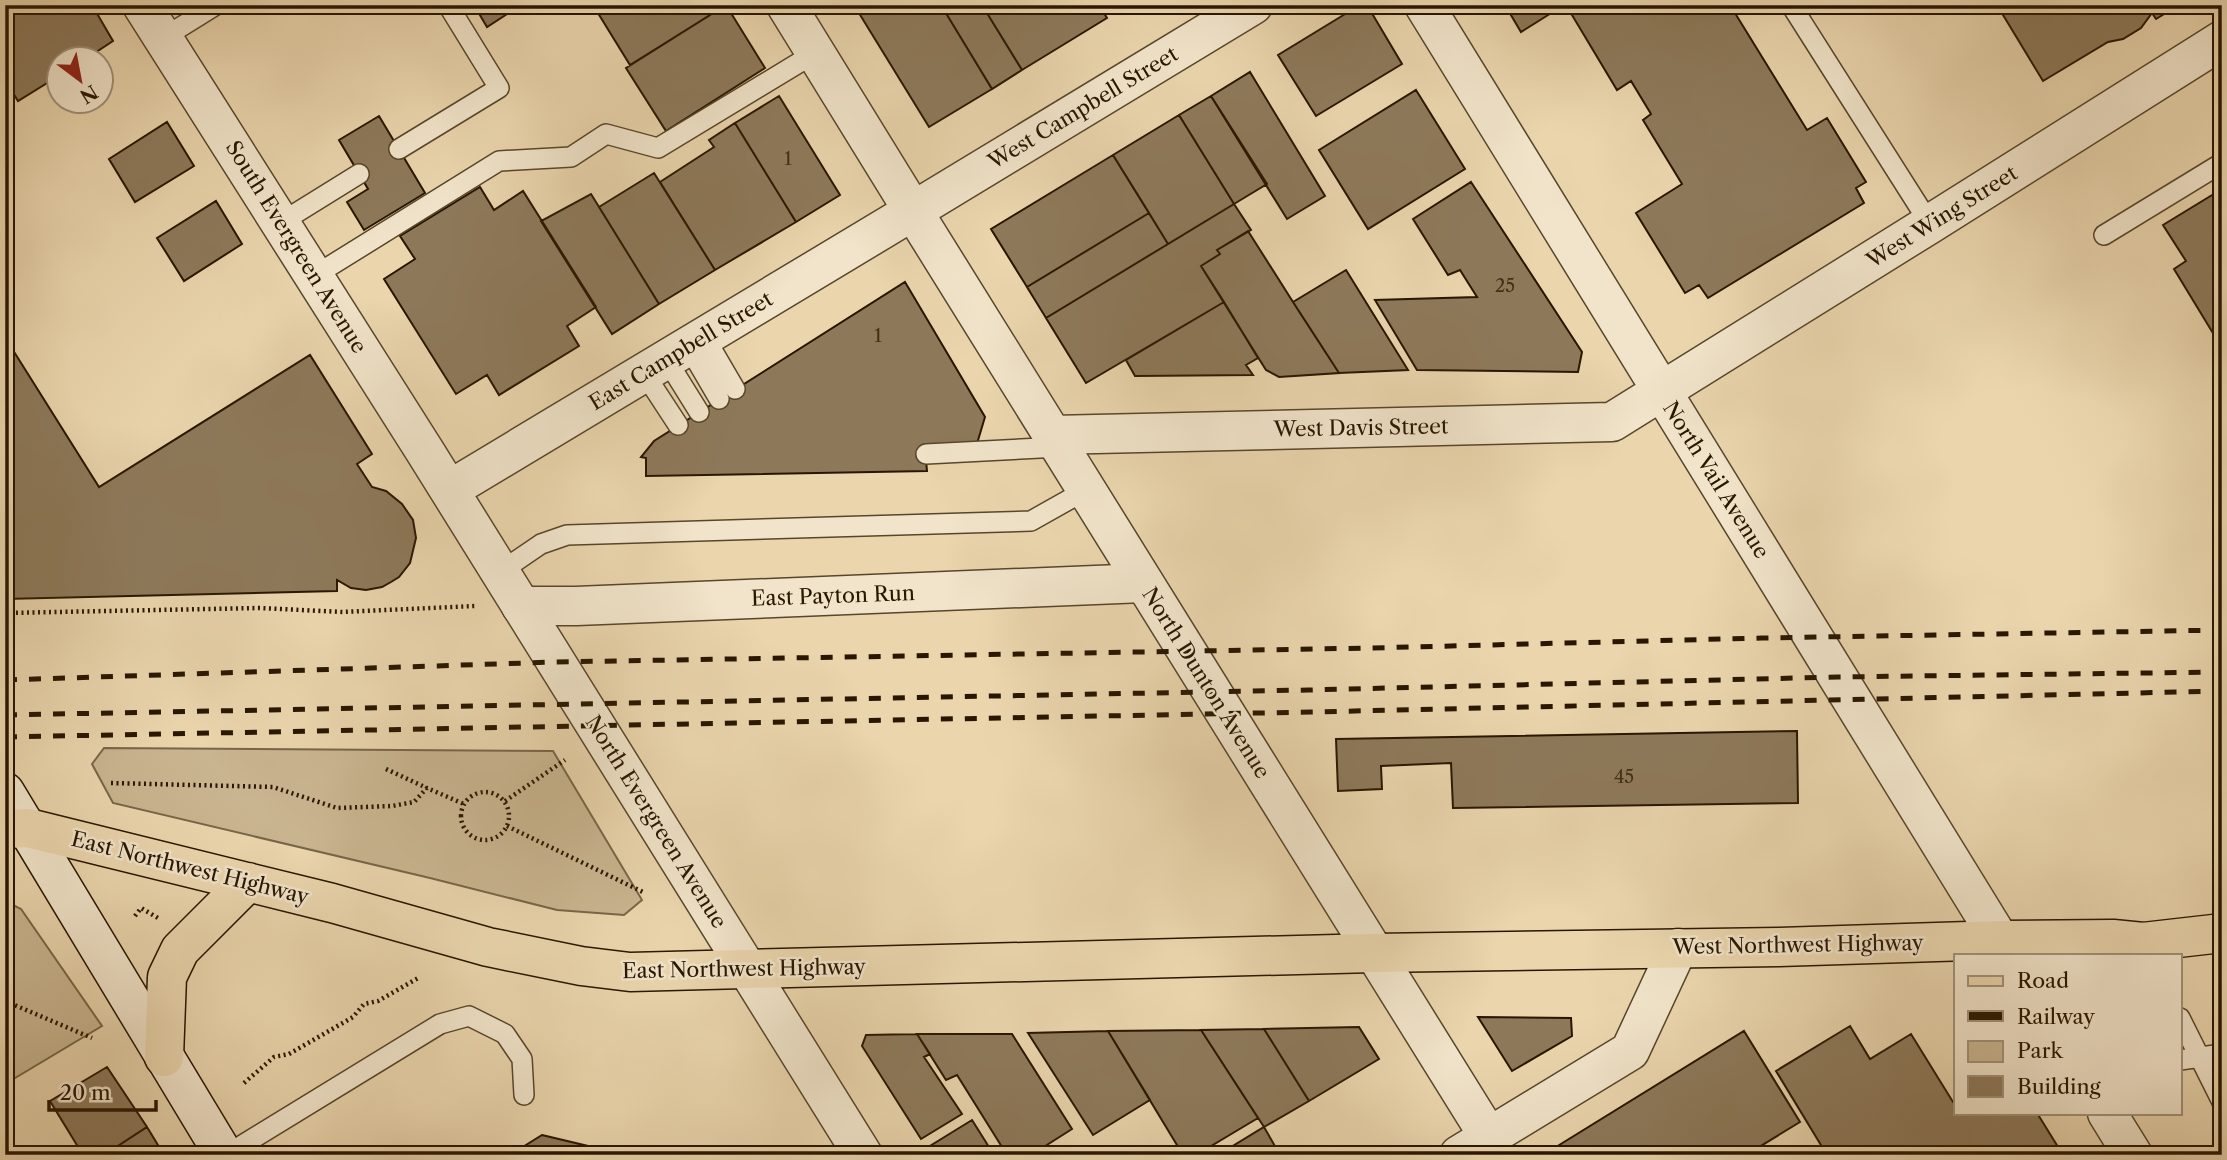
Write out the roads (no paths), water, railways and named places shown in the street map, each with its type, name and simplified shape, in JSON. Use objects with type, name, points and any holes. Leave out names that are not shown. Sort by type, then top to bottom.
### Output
[{"type":"main road","name":"East Northwest Highway","points":[[16,829],[248,882],[488,947],[581,966],[630,972],[1374,953]]},
{"type":"main road","points":[[164,1057],[167,977],[180,950],[248,882]]},
{"type":"main road","name":"West Northwest Highway","points":[[1374,953],[1678,948],[2005,948],[2113,939],[2146,949],[2222,933]]},
{"type":"street","name":"South Evergreen Avenue","points":[[142,5],[449,490]]},
{"type":"street","name":"North Dunton Avenue","points":[[786,5],[1374,953],[1483,1149]]},
{"type":"street","name":"West Campbell Street","points":[[913,211],[1253,5]]},
{"type":"street","name":"North Vail Avenue","points":[[1424,5],[2005,948]]},
{"type":"street","name":"West Wing Street","points":[[1662,392],[2222,40]]},
{"type":"street","name":"East Campbell Street","points":[[449,490],[913,211]]},
{"type":"street","name":"West Davis Street","points":[[1056,441],[1612,422],[1662,392]]},
{"type":"street","name":"North Evergreen Avenue","points":[[449,490],[863,1155]]},
{"type":"street","name":"East Payton Run","points":[[521,606],[1144,583]]},
{"type":"street","points":[[5,792],[16,829],[225,1155]]},
{"type":"street","points":[[1483,1149],[1630,1051],[1678,948]]},
{"type":"street","points":[[2108,1114],[2133,1155]]},
{"type":"lane","points":[[163,38],[216,5]]},
{"type":"lane","points":[[399,149],[499,88],[448,5]]},
{"type":"lane","points":[[1791,5],[1930,225]]},
{"type":"lane","points":[[314,276],[499,161],[571,157],[606,134],[658,148],[815,53]]},
{"type":"lane","points":[[2104,235],[2222,163]]},
{"type":"lane","points":[[280,223],[359,174]]},
{"type":"lane","points":[[675,354],[727,394]]},
{"type":"lane","points":[[675,354],[699,412]]},
{"type":"lane","points":[[675,354],[678,425]]},
{"type":"lane","points":[[926,454],[1056,441]]},
{"type":"lane","points":[[500,572],[541,544],[567,535],[1031,521],[1086,491]]},
{"type":"lane","points":[[225,1155],[440,1024],[469,1016],[505,1034],[522,1059],[524,1095]]},
{"type":"lane","points":[[2182,1027],[2189,1058],[2222,1102]]},
{"type":"lane","points":[[2189,1058],[2222,1054]]},
{"type":"railway","points":[[5,680],[556,662],[2222,630]]},
{"type":"railway","points":[[5,715],[1838,677],[2222,672]]},
{"type":"railway","points":[[5,737],[2222,691]]}]
